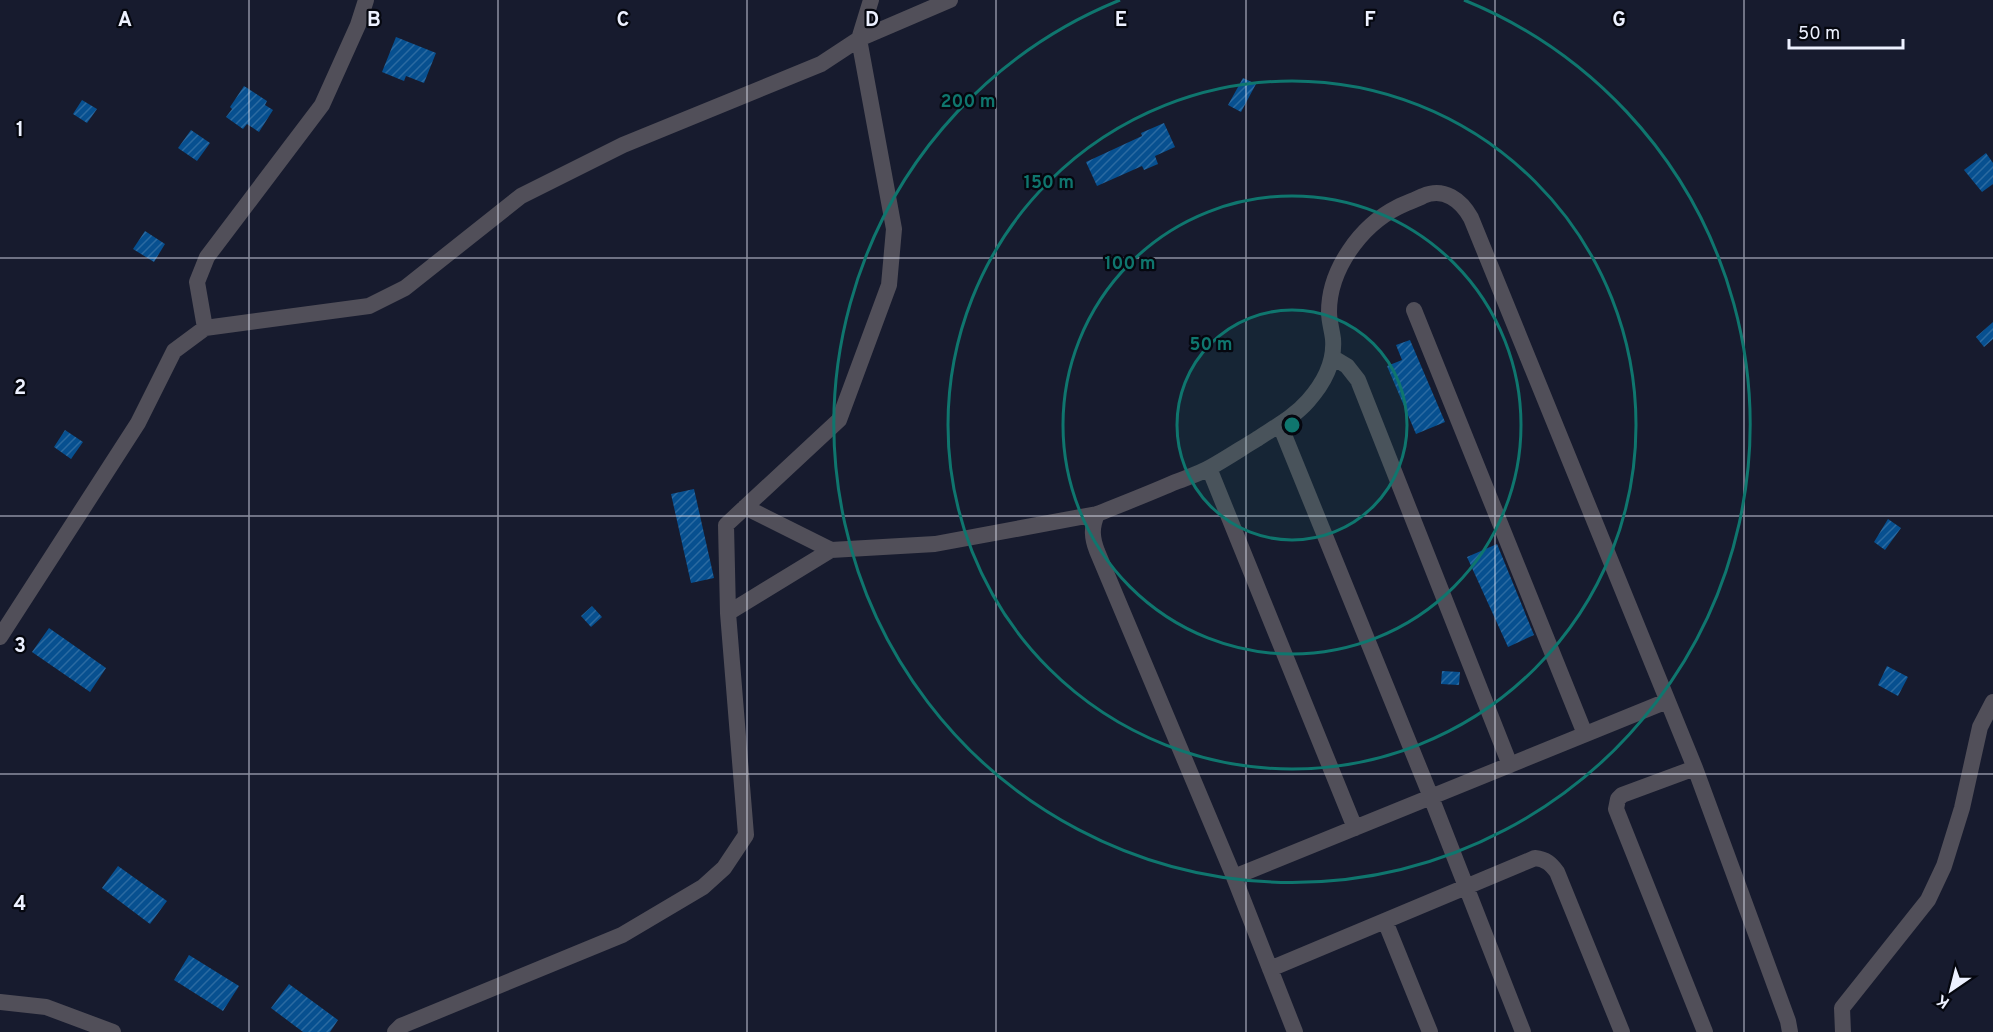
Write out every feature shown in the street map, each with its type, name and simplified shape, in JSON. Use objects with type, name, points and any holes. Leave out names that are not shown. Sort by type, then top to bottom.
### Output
[{"type":"street","points":[[205,328],[197,282],[207,257],[322,105],[358,25],[366,0]]},
{"type":"street","points":[[395,1032],[401,1026],[622,935],[703,887],[724,868],[746,835],[728,613],[726,525],[839,420],[889,285],[894,229],[859,39],[871,0]]},
{"type":"street","points":[[0,637],[138,423],[174,351],[205,328],[369,306],[405,288],[521,196],[623,145],[821,64],[859,39],[950,0]]},
{"type":"street","points":[[728,613],[831,550],[935,544],[1097,514],[1209,468],[1280,425],[1297,412],[1309,400],[1329,371],[1333,341],[1329,314],[1330,296],[1335,277],[1366,230],[1397,207],[1431,193],[1443,194],[1456,199],[1466,207],[1471,218],[1695,768],[1788,1021],[1790,1032]]},
{"type":"street","points":[[1414,310],[1585,734]]},
{"type":"street","points":[[1332,357],[1347,366],[1358,380],[1510,765]]},
{"type":"street","points":[[1280,425],[1431,797],[1523,1032]]},
{"type":"street","points":[[1209,468],[1355,828]]},
{"type":"street","points":[[745,507],[831,550]]},
{"type":"street","points":[[1097,514],[1092,530],[1093,541],[1234,877],[1295,1032]]},
{"type":"street","points":[[1234,877],[1667,700]]},
{"type":"street","points":[[1843,1032],[1842,1008],[1928,900],[1944,867],[1962,808],[1980,727],[1993,702]]},
{"type":"street","points":[[1695,768],[1622,795],[1616,809],[1705,1032]]},
{"type":"street","points":[[1270,969],[1535,858],[1542,859],[1553,866],[1557,872],[1622,1032]]},
{"type":"street","points":[[1385,921],[1430,1032]]},
{"type":"street","points":[[0,1002],[46,1007],[113,1032]]},
{"type":"building","points":[[396,37],[436,53],[424,83],[406,76],[404,81],[382,72]]},
{"type":"building","points":[[1243,78],[1256,84],[1241,112],[1228,105]]},
{"type":"building","points":[[244,86],[267,101],[265,105],[273,110],[259,132],[247,124],[243,129],[226,117]]},
{"type":"building","points":[[82,100],[97,109],[87,123],[73,114]]},
{"type":"building","points":[[1164,123],[1175,147],[1155,156],[1158,164],[1144,170],[1142,166],[1097,186],[1086,162]]},
{"type":"building","points":[[191,130],[210,143],[197,161],[178,148]]},
{"type":"building","points":[[1986,153],[1993,163],[1993,184],[1982,192],[1964,170]]},
{"type":"building","points":[[145,231],[165,244],[154,262],[133,249]]},
{"type":"building","points":[[1993,322],[1993,339],[1984,347],[1976,337]]},
{"type":"building","points":[[1410,340],[1445,422],[1416,434],[1387,366],[1402,360],[1396,345]]},
{"type":"building","points":[[65,430],[83,442],[71,459],[54,447]]},
{"type":"building","points":[[694,489],[714,578],[691,583],[671,494]]},
{"type":"building","points":[[1888,519],[1901,528],[1885,550],[1874,542]]},
{"type":"building","points":[[1497,544],[1534,635],[1508,647],[1467,557]]},
{"type":"building","points":[[592,606],[602,617],[591,627],[581,616]]},
{"type":"building","points":[[49,628],[106,668],[90,692],[32,652]]},
{"type":"building","points":[[1887,666],[1908,677],[1898,696],[1878,685]]},
{"type":"building","points":[[1442,671],[1460,672],[1459,685],[1441,684]]},
{"type":"building","points":[[118,866],[167,901],[150,924],[102,888]]},
{"type":"building","points":[[189,955],[239,986],[223,1011],[174,980]]},
{"type":"building","points":[[289,984],[338,1020],[330,1032],[303,1032],[271,1008]]}]
